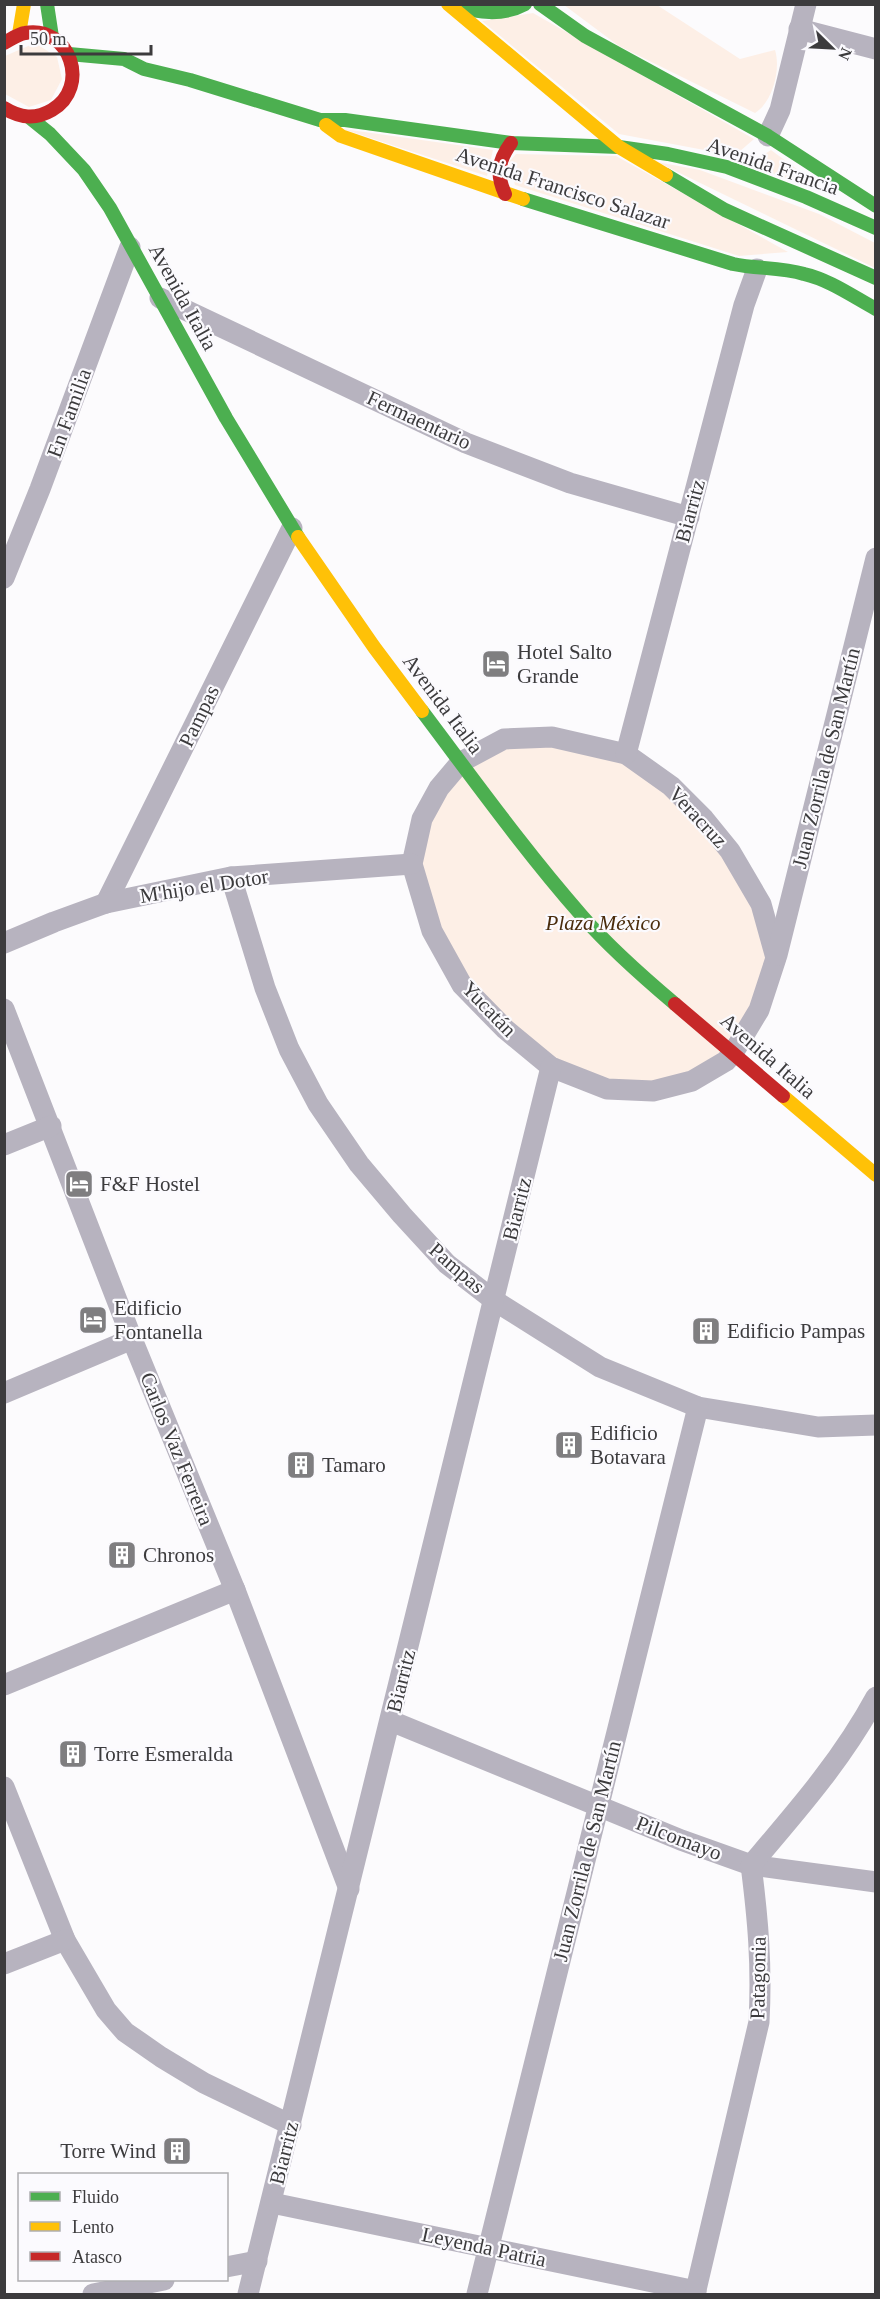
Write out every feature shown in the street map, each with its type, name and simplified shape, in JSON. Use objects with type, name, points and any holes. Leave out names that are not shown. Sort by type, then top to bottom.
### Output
[{"type":"street","points":[[24,4],[11,34],[31,32],[52,37],[69,54],[74,77],[72,89],[63,110],[29,117]]},
{"type":"street","points":[[47,4],[52,37]]},
{"type":"street","points":[[449,5],[493,14],[508,12],[525,4]]},
{"type":"street","points":[[540,4],[585,36],[876,206]]},
{"type":"street","points":[[763,142],[780,110],[806,4]]},
{"type":"street","points":[[449,5],[619,147],[725,210],[876,278]]},
{"type":"street","points":[[799,29],[876,49]]},
{"type":"street","name":"Avenida Francisco Salazar","points":[[69,54],[124,59],[144,69],[190,80],[320,120],[345,120],[511,144],[619,147]]},
{"type":"street","points":[[124,75],[144,69]]},
{"type":"street","points":[[72,89],[86,79]]},
{"type":"street","name":"Avenida Italia","points":[[4,108],[18,115],[29,117],[50,134],[84,170],[110,208],[226,418],[292,528],[374,647],[520,841],[583,917],[644,978],[876,1175]]},
{"type":"street","name":"Avenida Francisco Salazar","points":[[320,120],[341,136],[505,194],[733,264],[757,269],[802,273],[827,281],[876,309]]},
{"type":"street","name":"Avenida Italia","points":[[72,139],[84,170]]},
{"type":"street","points":[[505,194],[497,169],[502,155],[511,144]]},
{"type":"street","name":"Avenida Francia","points":[[619,147],[668,154],[727,167],[806,197],[876,228]]},
{"type":"street","points":[[727,167],[745,159]]},
{"type":"street","name":"En Familia","points":[[4,578],[40,489],[130,247]]},
{"type":"street","name":"Biarritz","points":[[626,754],[744,305],[757,269]]},
{"type":"street","name":"Fermaentario","points":[[160,298],[466,443],[570,483],[688,517]]},
{"type":"street","name":"Pampas","points":[[106,903],[292,528]]},
{"type":"street","name":"Juan Zorrila de San Martín","points":[[776,958],[876,558]]},
{"type":"street","name":"Veracruz","points":[[461,762],[504,739],[516,738],[552,737],[626,754],[671,786],[704,819],[730,851],[761,904],[776,958]]},
{"type":"street","name":"Yucatán","points":[[461,762],[438,788],[422,819],[412,864],[432,931],[462,985],[505,1029],[551,1067],[607,1089],[653,1090],[692,1081],[726,1061],[733,1053]]},
{"type":"street","name":"M'hijo el Dotor","points":[[4,943],[106,903],[231,877],[412,864]]},
{"type":"street","name":"Pampas","points":[[231,877],[265,988],[289,1049],[318,1104],[359,1164],[447,1263],[495,1300],[600,1367],[698,1407],[818,1427],[876,1425]]},
{"type":"street","points":[[733,1053],[759,1010],[776,958]]},
{"type":"street","name":"Carlos Vaz Ferreira","points":[[4,1009],[132,1339],[235,1590],[349,1888]]},
{"type":"street","name":"Biarritz","points":[[248,2295],[551,1067]]},
{"type":"street","points":[[4,1145],[51,1126]]},
{"type":"street","points":[[4,1393],[132,1339]]},
{"type":"street","name":"Juan Zorrila de San Martín","points":[[477,2295],[698,1407]]},
{"type":"street","points":[[4,1685],[235,1590]]},
{"type":"street","points":[[751,1865],[811,1795],[876,1697]]},
{"type":"street","name":"Pilcomayo","points":[[391,1721],[681,1840],[751,1865],[876,1882]]},
{"type":"street","points":[[4,1787],[65,1940],[106,2010],[126,2032],[161,2057],[204,2083],[291,2126]]},
{"type":"street","name":"Patagonia","points":[[695,2293],[759,2022],[762,1978],[760,1932],[751,1865]]},
{"type":"street","points":[[4,1964],[65,1940]]},
{"type":"street","name":"Leyenda Patria","points":[[272,2203],[489,2247],[695,2293]]},
{"type":"street","points":[[228,2267],[257,2261]]},
{"type":"street","points":[[93,2295],[159,2281]]},
{"type":"green space","points":[[564,5],[657,5],[740,59],[775,50],[777,66],[771,93],[767,101],[755,113],[619,46]]},
{"type":"green space","points":[[533,13],[754,139],[739,152],[731,155],[619,134],[482,21]]},
{"type":"green space","points":[[35,43],[57,57],[62,79],[51,100],[29,107],[5,94],[5,56]]},
{"type":"green space","points":[[343,129],[493,150],[487,176]]},
{"type":"green space","points":[[771,150],[821,187],[818,191],[749,164]]},
{"type":"green space","points":[[516,154],[616,156],[788,252],[739,256],[515,185],[509,162]]},
{"type":"green space","points":[[657,162],[700,170],[819,214],[875,243],[875,268]]},
{"type":"green space","name":"Plaza México","points":[[504,739],[626,754],[730,851],[776,958],[733,1053],[653,1091],[551,1067],[462,985],[412,864],[439,788]]},
{"type":"traffic: fast","points":[[47,4],[52,37]]},
{"type":"traffic: fast","points":[[452,6],[498,12],[525,4]]},
{"type":"traffic: fast","points":[[540,4],[585,36],[768,136],[876,206]]},
{"type":"traffic: fast","points":[[69,54],[124,59],[144,69],[190,80],[320,120],[345,120],[511,143],[619,147],[668,154],[727,167],[806,197],[876,228]]},
{"type":"traffic: fast","points":[[29,117],[50,134],[84,170],[110,208],[226,418],[298,537]]},
{"type":"traffic: fast","points":[[666,175],[725,210],[876,278]]},
{"type":"traffic: fast","points":[[523,199],[733,264],[786,270],[814,277],[832,284],[876,309]]},
{"type":"traffic: fast","points":[[422,711],[520,841],[582,916],[627,962],[675,1004]]},
{"type":"traffic: slow","points":[[19,34],[24,4]]},
{"type":"traffic: slow","points":[[448,4],[619,147],[666,175]]},
{"type":"traffic: slow","points":[[326,125],[341,136],[523,199]]},
{"type":"traffic: slow","points":[[298,537],[374,647],[422,711]]},
{"type":"traffic: slow","points":[[783,1096],[876,1175]]},
{"type":"traffic: jam","points":[[4,43],[25,33],[41,33],[54,38],[64,48],[70,60],[72,73],[71,87],[64,100],[52,110],[40,115],[28,116],[16,114],[4,108]]},
{"type":"traffic: jam","points":[[505,194],[500,180],[500,168],[503,156],[511,143]]},
{"type":"traffic: jam","points":[[675,1004],[783,1096]]},
{"type":"place","name":"Hotel Salto Grande","points":[[496,664]]},
{"type":"place","name":"F&F Hostel","points":[[79,1184]]},
{"type":"place","name":"Edificio Fontanella","points":[[93,1320]]},
{"type":"place","name":"Edificio Pampas","points":[[706,1331]]},
{"type":"place","name":"Edificio Botavara","points":[[569,1445]]},
{"type":"place","name":"Tamaro","points":[[301,1465]]},
{"type":"place","name":"Chronos","points":[[122,1555]]},
{"type":"place","name":"Torre Esmeralda","points":[[73,1754]]},
{"type":"place","name":"Torre Wind","points":[[177,2151]]}]
